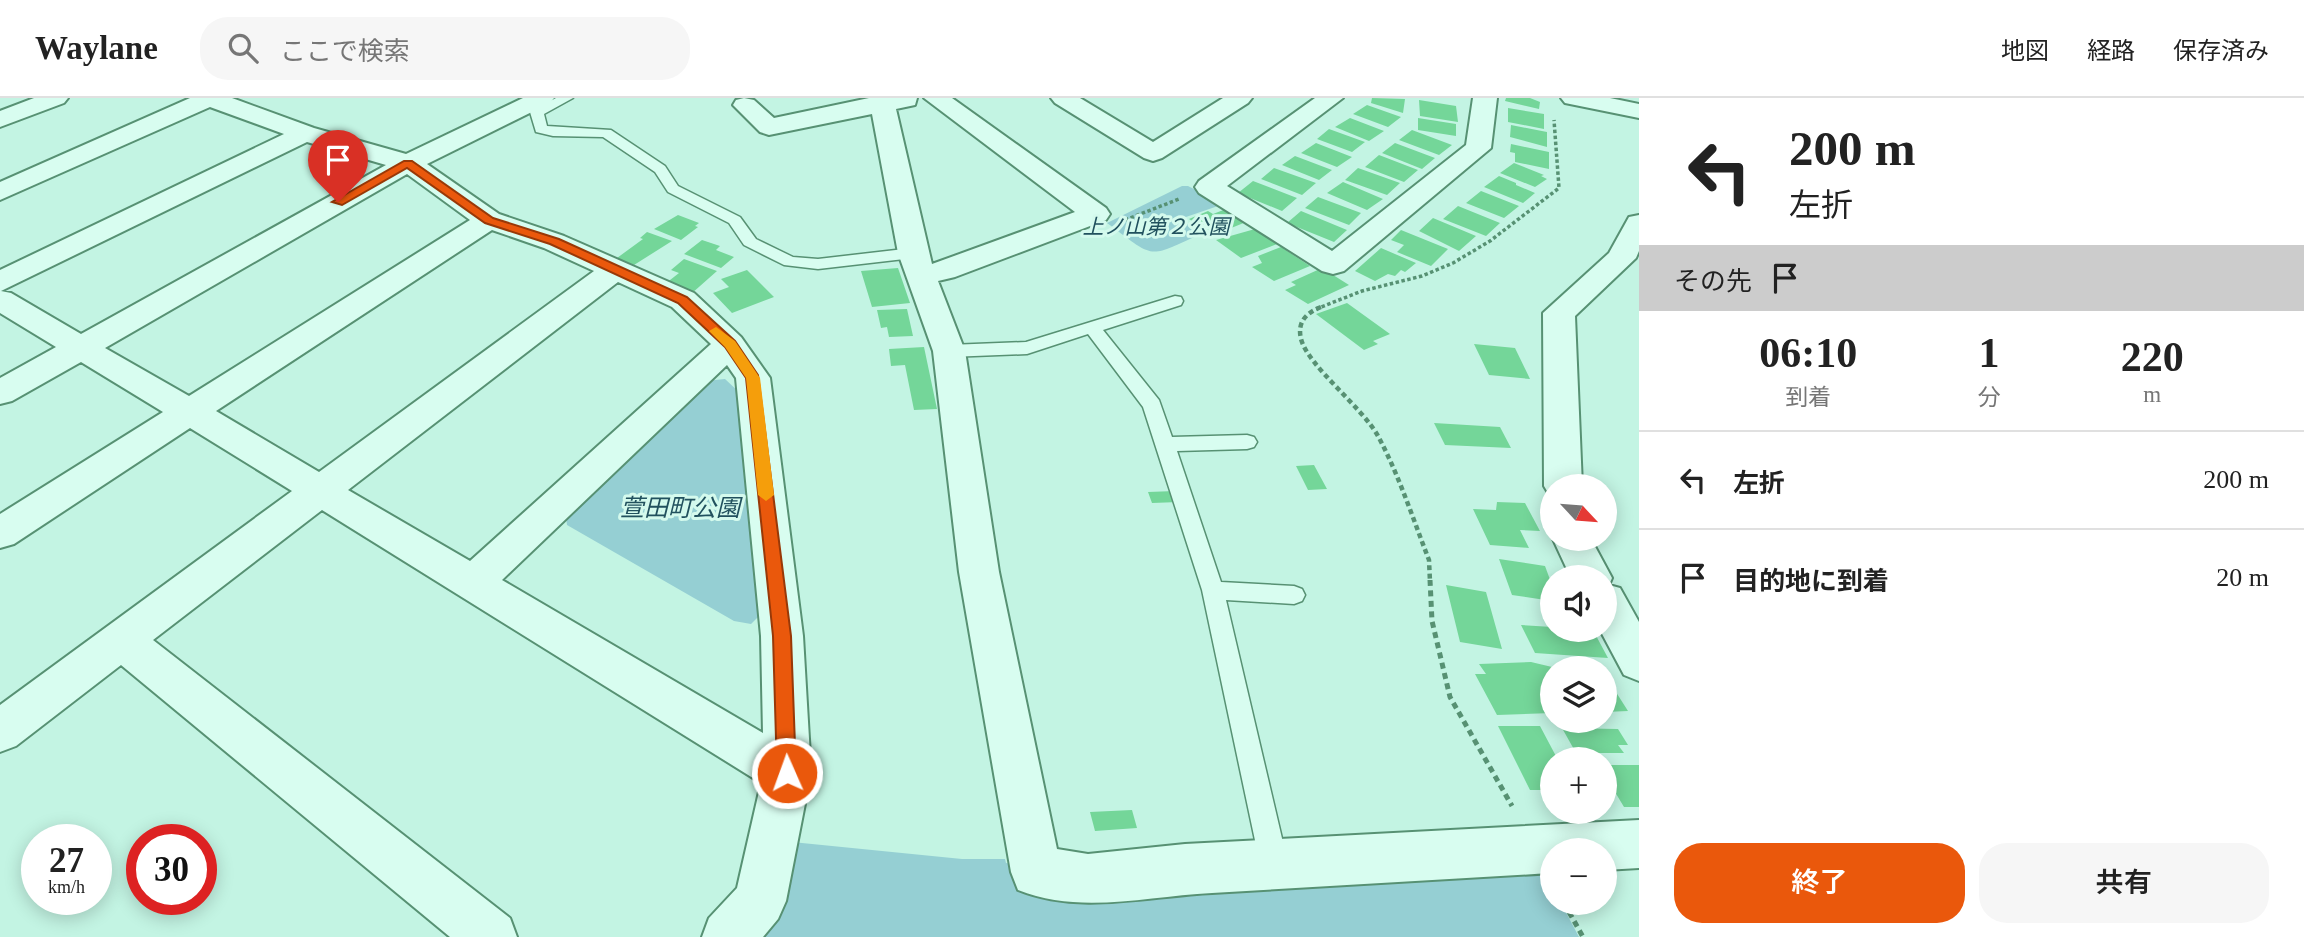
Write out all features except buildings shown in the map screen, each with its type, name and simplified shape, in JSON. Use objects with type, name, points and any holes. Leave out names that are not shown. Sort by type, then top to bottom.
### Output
[{"type":"street","points":[[0,120],[56,98]]},
{"type":"street","points":[[0,192],[209,98],[305,133],[408,163],[489,220],[554,242],[682,300],[730,344],[753,378],[782,636],[787,773],[760,901],[728,937]]},
{"type":"street","points":[[936,98],[1096,215]]},
{"type":"street","points":[[1063,98],[1153,152],[1240,98]]},
{"type":"street","points":[[1331,98],[1209,187],[1333,265],[1478,148],[1485,98]]},
{"type":"street","points":[[0,393],[408,163],[534,99]]},
{"type":"street","points":[[745,105],[769,127],[892,101],[918,264],[949,351],[979,572],[1036,872],[1088,879],[1185,869],[1639,844]]},
{"type":"street","points":[[1563,104],[1639,111]]},
{"type":"street","points":[[0,282],[305,133]]},
{"type":"street","points":[[918,264],[944,271],[1096,215]]},
{"type":"street","points":[[0,533],[489,220]]},
{"type":"street","points":[[1563,474],[1559,313],[1621,258],[1639,223]]},
{"type":"street","points":[[0,731],[615,269]]},
{"type":"street","points":[[0,300],[787,773]]},
{"type":"street","points":[[472,584],[730,344]]},
{"type":"street","points":[[1617,622],[1639,662]]},
{"type":"street","points":[[121,640],[491,937]]},
{"type":"lane","points":[[566,98],[537,112],[541,129],[553,132],[606,133],[660,169],[673,189],[735,220],[751,242],[790,262],[918,264]]},
{"type":"lane","points":[[949,351],[1027,348],[1175,301]]},
{"type":"lane","points":[[1092,327],[1152,405],[1213,590],[1274,864]]},
{"type":"lane","points":[[1165,444],[1247,442]]},
{"type":"lane","points":[[1213,590],[1294,595]]},
{"type":"path","points":[[1535,850],[1450,697],[1432,621],[1429,560],[1377,434],[1310,357],[1301,339],[1301,323],[1308,312],[1362,291],[1422,276],[1453,262],[1490,241],[1559,188],[1563,104]]},
{"type":"path","points":[[1096,215],[1115,223],[1209,187]]},
{"type":"path","points":[[1571,915],[1583,937]]},
{"type":"green space","name":"上ノ山第２公園","points":[[1182,186],[1188,186],[1219,202],[1218,206],[1183,218],[1183,222],[1201,234],[1170,248],[1152,251],[1144,249],[1107,223]]},
{"type":"green space","name":"萱田町公園","points":[[725,379],[741,394],[762,613],[751,624],[734,621],[567,525],[566,517],[705,381]]},
{"type":"green space","points":[[792,842],[962,859],[1005,859],[1006,863],[1012,864],[1534,853],[1540,864],[1540,915],[1567,915],[1579,937],[726,937]]},
{"type":"slow traffic","points":[[716,331],[730,344],[753,378],[766,495]]},
{"type":"route","points":[[338,202],[408,163],[489,220],[554,242],[682,300],[730,344],[753,378],[782,636],[787,773]]}]
